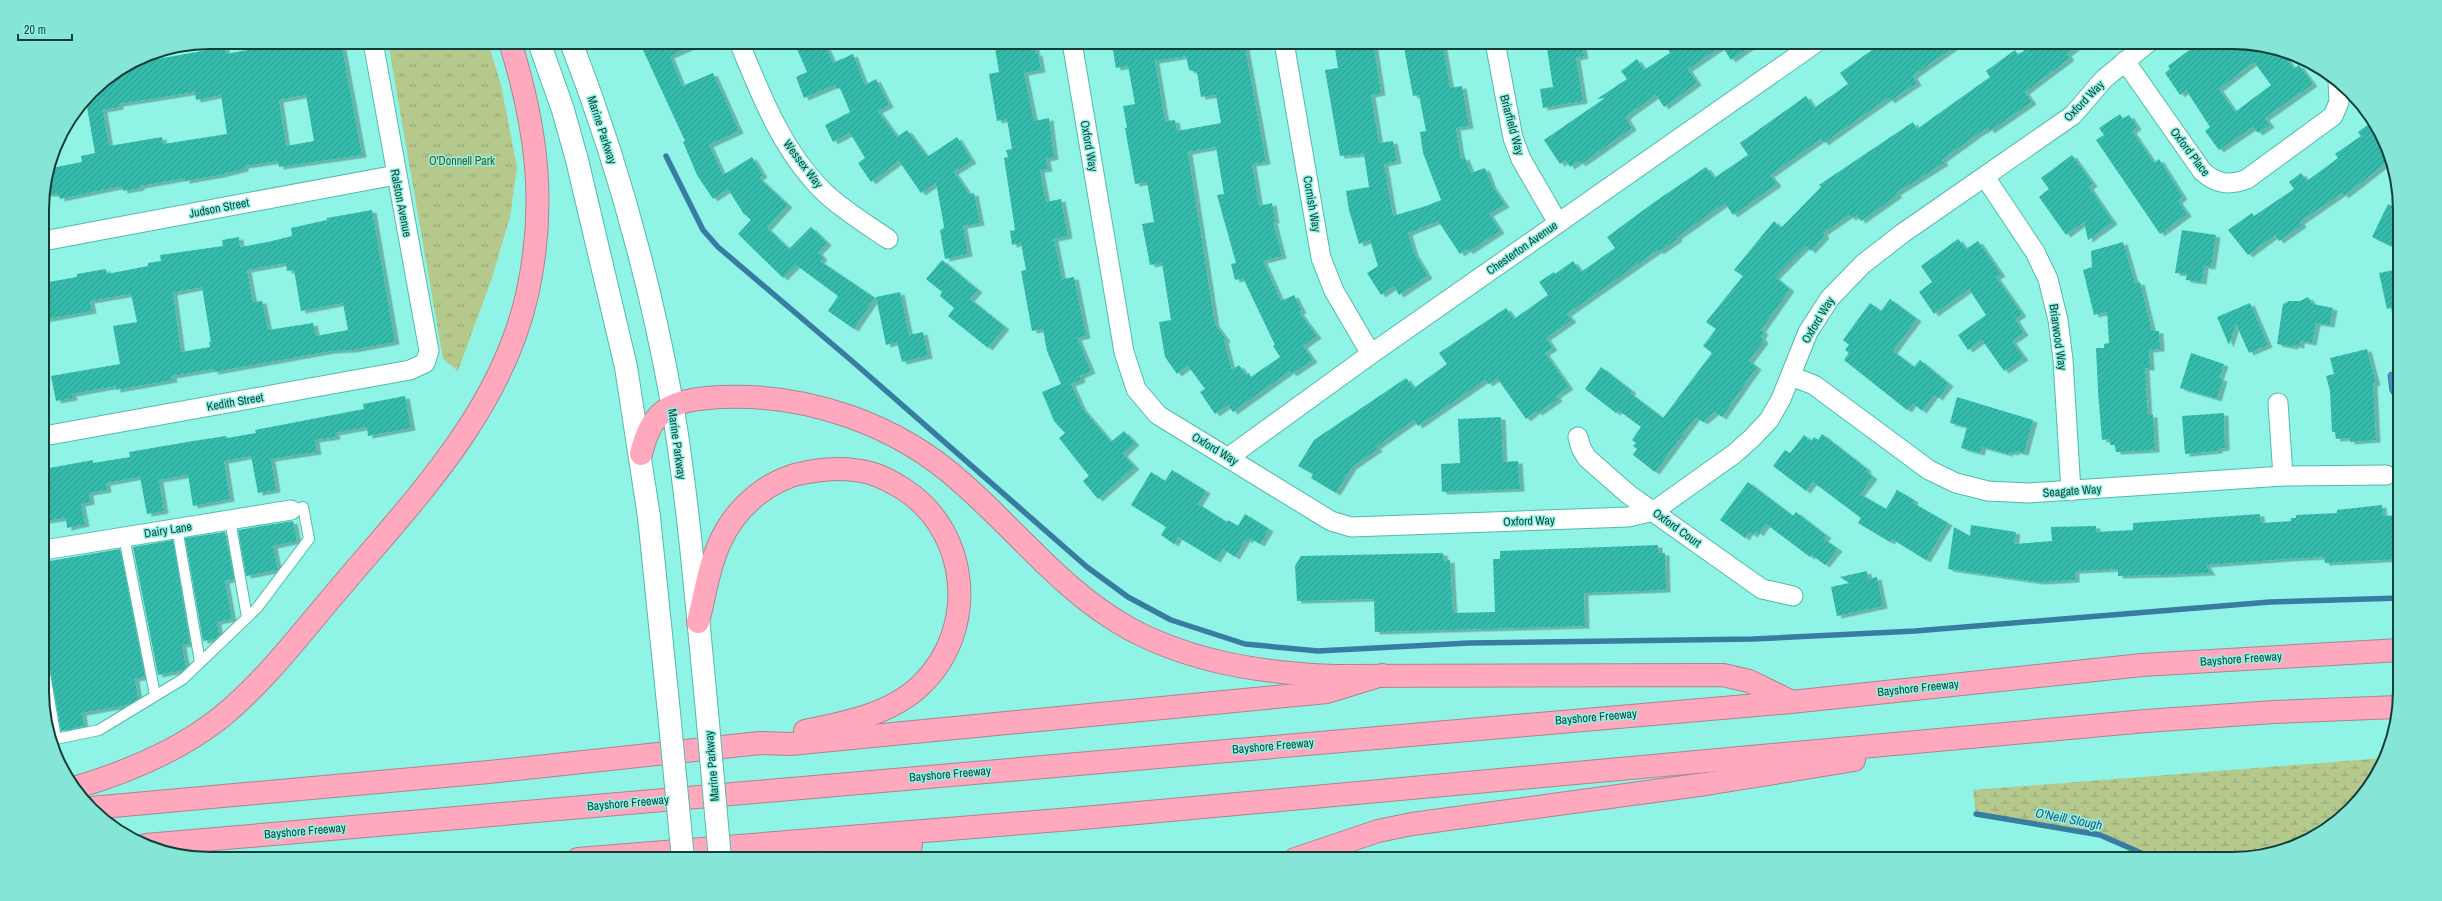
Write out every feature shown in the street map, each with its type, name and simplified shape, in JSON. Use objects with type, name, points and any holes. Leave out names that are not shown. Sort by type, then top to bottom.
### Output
[{"type":"highway","points":[[80,786],[110,777],[169,750],[196,735],[240,701],[282,656],[423,489],[470,427],[501,368],[515,334],[526,297],[534,257],[538,178],[525,99],[512,49]]},
{"type":"highway","points":[[641,454],[644,438],[651,425],[660,414],[672,404],[701,398],[760,397],[815,406],[845,414],[899,438],[962,482],[1058,576],[1106,614],[1131,629],[1185,652],[1244,668],[1304,675],[1723,675],[1749,681],[1791,702]]},
{"type":"highway","points":[[698,622],[721,540],[736,516],[753,498],[775,482],[799,473],[842,469],[871,473],[895,483],[915,497],[933,515],[947,537],[956,561],[961,587],[958,615],[951,641],[939,664],[922,684],[900,701],[875,713],[788,734],[760,744]]},
{"type":"highway","name":"Bayshore Freeway","points":[[162,845],[1791,702],[2142,665],[2393,650]]},
{"type":"highway","points":[[99,807],[489,772],[760,744],[790,744],[1327,692],[1382,675]]},
{"type":"highway","points":[[664,852],[1072,819],[2015,732],[2259,713],[2392,707]]},
{"type":"highway","points":[[1316,852],[1378,831],[1412,824],[1706,784],[2015,732]]},
{"type":"highway","points":[[870,852],[1072,819]]},
{"type":"main road","points":[[541,49],[563,110],[577,160],[616,322],[641,454],[655,567],[682,852]]},
{"type":"main road","name":"Marine Parkway","points":[[574,49],[592,100],[626,208],[649,295],[672,404],[694,575],[719,852]]},
{"type":"street","name":"Ralston Avenue","points":[[374,49],[429,351],[425,363]]},
{"type":"street","name":"Wessex Way","points":[[742,49],[786,144],[803,168],[824,192],[888,239]]},
{"type":"street","name":"Oxford Way","points":[[1073,49],[1124,352],[1136,389],[1158,415],[1331,521],[1351,527],[1628,517],[1654,511],[1734,454],[1769,420],[1781,399],[1808,332],[1830,298],[1846,281],[1903,233],[2073,115],[2104,79],[2125,61]]},
{"type":"street","name":"Cornish Way","points":[[1285,49],[1321,258],[1334,291],[1371,354]]},
{"type":"street","name":"Briarfield Way","points":[[1496,49],[1508,115],[1516,145],[1521,159],[1558,223]]},
{"type":"street","name":"Chesterton Avenue","points":[[1228,457],[1371,354],[1807,49]]},
{"type":"street","points":[[2125,61],[2140,49]]},
{"type":"street","name":"Oxford Place","points":[[2125,61],[2202,171],[2211,179],[2221,183],[2234,184],[2246,179],[2333,116],[2340,102],[2339,90]]},
{"type":"street","name":"Judson Street","points":[[49,240],[396,175]]},
{"type":"street","name":"Briarwood Way","points":[[1985,177],[2035,252],[2048,279],[2058,320],[2062,354],[2071,490]]},
{"type":"street","name":"Kedith Street","points":[[49,435],[410,370],[425,363]]},
{"type":"street","name":"Seagate Way","points":[[1790,376],[1814,385],[1929,470],[1956,483],[1988,491],[2029,494],[2283,476],[2386,475]]},
{"type":"street","points":[[2278,403],[2283,476]]},
{"type":"street","name":"Oxford Court","points":[[1578,437],[1581,448],[1587,458],[1618,486],[1762,589],[1793,596]]},
{"type":"street","name":"Dairy Lane","points":[[49,549],[291,510]]},
{"type":"lane","points":[[56,739],[99,730],[183,679],[257,608],[309,539],[303,507],[291,510]]},
{"type":"lane","points":[[230,520],[247,617]]},
{"type":"lane","points":[[177,528],[200,662]]},
{"type":"lane","points":[[124,537],[155,695]]},
{"type":"lane","points":[[49,705],[51,718]]},
{"type":"green space","name":"O'Donnell Park","points":[[389,49],[490,49],[501,85],[517,167],[510,217],[493,275],[458,371],[443,359]]},
{"type":"green space","points":[[2378,758],[2360,789],[2346,805],[2322,825],[2294,840],[2274,847],[2243,852],[2139,852],[2100,835],[1976,814],[1973,790]]},
{"type":"water","points":[[2390,372],[2393,373],[2393,396],[2390,391],[2388,375]]},
{"type":"building","points":[[214,49],[225,49],[226,54],[252,49],[342,49],[362,155],[279,167],[278,161],[244,166],[244,169],[220,175],[185,181],[185,178],[140,186],[140,188],[123,191],[122,186],[60,199],[59,194],[50,194],[54,167],[82,162],[81,156],[95,153],[87,106],[112,82],[120,76],[151,60]],"holes":[[[195,92],[196,100],[221,95],[227,134],[163,144],[162,137],[109,146],[103,110],[119,107],[119,104]],[[306,95],[314,141],[286,146],[279,100]]]},
{"type":"building","points":[[686,49],[670,56],[682,86],[713,73],[739,131],[709,145],[723,175],[752,157],[763,175],[759,178],[788,205],[767,228],[789,249],[811,227],[827,243],[818,252],[823,258],[820,261],[875,298],[854,329],[828,311],[838,296],[796,265],[783,278],[738,234],[751,220],[743,213],[728,189],[713,199],[697,175],[683,142],[685,141],[643,50]]},
{"type":"building","points":[[797,49],[827,49],[833,63],[853,54],[865,85],[876,79],[889,105],[878,111],[897,137],[907,130],[927,157],[957,137],[972,161],[954,172],[969,194],[974,193],[980,223],[963,226],[968,254],[945,259],[940,230],[943,229],[944,226],[936,183],[921,193],[899,161],[871,182],[858,163],[865,158],[850,133],[833,142],[825,125],[850,112],[840,88],[837,89],[835,85],[804,98],[796,77],[807,72]]},
{"type":"building","points":[[995,49],[1035,49],[1036,54],[1038,53],[1041,70],[1024,73],[1034,121],[1049,118],[1054,157],[1046,159],[1048,169],[1040,170],[1046,202],[1061,199],[1068,236],[1054,239],[1062,279],[1074,277],[1086,336],[1077,338],[1091,371],[1080,376],[1081,380],[1071,384],[1082,408],[1111,442],[1124,431],[1135,443],[1123,454],[1135,467],[1098,499],[1083,481],[1089,476],[1059,438],[1065,433],[1054,421],[1042,392],[1061,384],[1047,351],[1043,329],[1032,331],[1021,271],[1026,270],[1021,243],[1012,245],[1010,231],[1015,230],[1004,158],[1008,157],[1006,150],[1012,149],[1007,119],[997,121],[989,74],[999,72]]},
{"type":"building","points":[[1113,49],[1245,49],[1266,162],[1252,164],[1259,206],[1272,203],[1275,221],[1273,221],[1282,256],[1263,261],[1281,301],[1294,295],[1302,311],[1299,312],[1317,336],[1303,346],[1313,360],[1292,374],[1290,371],[1233,412],[1228,405],[1215,414],[1200,392],[1205,389],[1188,366],[1177,374],[1165,357],[1159,322],[1171,320],[1162,263],[1150,265],[1142,224],[1154,222],[1147,182],[1135,184],[1125,128],[1127,128],[1123,106],[1135,104],[1128,66],[1116,68]],"holes":[[[1186,56],[1189,70],[1197,72],[1201,97],[1216,95],[1221,123],[1177,131],[1175,120],[1165,121],[1155,61]],[[1216,147],[1224,194],[1217,195],[1236,263],[1231,264],[1235,280],[1243,278],[1275,345],[1273,346],[1280,357],[1251,377],[1249,373],[1246,375],[1239,365],[1232,370],[1224,341],[1226,339],[1215,324],[1188,152]]]},
{"type":"building","points":[[1335,49],[1374,49],[1381,93],[1371,95],[1379,143],[1393,141],[1397,161],[1384,164],[1393,216],[1441,200],[1423,153],[1420,132],[1426,131],[1419,95],[1413,96],[1404,49],[1443,49],[1450,88],[1462,86],[1469,126],[1456,128],[1461,159],[1465,157],[1471,173],[1485,168],[1492,186],[1505,205],[1489,214],[1500,231],[1468,252],[1467,249],[1460,254],[1438,221],[1408,233],[1414,253],[1428,276],[1399,295],[1394,286],[1381,295],[1367,273],[1378,266],[1370,240],[1359,244],[1349,210],[1346,191],[1369,187],[1364,154],[1340,156],[1325,70],[1338,68]]},
{"type":"building","points":[[1547,49],[1582,49],[1584,56],[1576,58],[1583,101],[1543,108],[1540,89],[1553,87]]},
{"type":"building","points":[[1667,49],[1718,49],[1688,69],[1697,83],[1664,107],[1656,95],[1628,115],[1626,118],[1632,128],[1581,164],[1579,161],[1570,167],[1566,160],[1560,164],[1544,140],[1605,98],[1597,99],[1627,79],[1621,71],[1637,59],[1644,70],[1670,53]]},
{"type":"building","points":[[1724,49],[1747,49],[1731,60]]},
{"type":"building","points":[[1873,49],[1951,49],[1913,76],[1917,83],[1890,101],[1888,98],[1824,143],[1821,139],[1770,175],[1777,184],[1733,215],[1725,203],[1677,237],[1678,239],[1659,252],[1658,250],[1567,314],[1572,320],[1546,338],[1553,348],[1545,353],[1569,387],[1556,396],[1558,399],[1538,413],[1536,411],[1526,419],[1497,378],[1488,384],[1485,380],[1418,426],[1414,420],[1376,447],[1378,449],[1352,467],[1336,493],[1311,478],[1313,474],[1298,466],[1314,440],[1406,378],[1414,388],[1447,364],[1439,353],[1506,308],[1514,319],[1548,295],[1539,282],[1554,272],[1555,274],[1573,261],[1581,272],[1615,248],[1607,237],[1653,203],[1706,167],[1714,178],[1748,155],[1740,143],[1806,96],[1814,108],[1848,84],[1840,73]]},
{"type":"building","points":[[2026,49],[2074,49],[2067,54],[2070,58],[2025,92],[2032,102],[1990,131],[1988,128],[1979,133],[1942,160],[1944,163],[1896,193],[1898,195],[1861,221],[1857,215],[1851,218],[1849,215],[1823,233],[1825,236],[1811,251],[1806,246],[1775,277],[1790,289],[1761,330],[1764,332],[1761,337],[1764,341],[1749,361],[1757,367],[1722,417],[1715,412],[1703,422],[1696,417],[1655,472],[1633,455],[1637,449],[1633,446],[1636,443],[1632,440],[1641,427],[1618,410],[1616,413],[1585,389],[1601,367],[1632,391],[1630,393],[1663,418],[1712,353],[1703,346],[1716,329],[1706,322],[1743,276],[1734,270],[1774,221],[1781,228],[1821,187],[1819,185],[1913,122],[1917,129],[1990,77],[1986,71],[2015,50],[2018,55]]},
{"type":"building","points":[[2191,49],[2253,50],[2274,54],[2286,59],[2294,69],[2299,65],[2313,84],[2265,118],[2270,125],[2258,133],[2253,127],[2219,150],[2205,131],[2210,127],[2186,90],[2180,95],[2165,73],[2170,69],[2168,66]],"holes":[[[2254,62],[2271,85],[2235,112],[2219,89]]]},
{"type":"building","points":[[2120,114],[2123,119],[2129,115],[2137,127],[2132,131],[2154,163],[2159,159],[2183,197],[2178,201],[2187,214],[2160,234],[2096,140],[2104,135],[2099,128]]},
{"type":"building","points":[[2368,124],[2381,148],[2386,163],[2344,196],[2342,193],[2300,222],[2302,225],[2279,241],[2275,235],[2248,255],[2228,230],[2252,213],[2254,216],[2294,189],[2289,182],[2301,173],[2307,181],[2338,158],[2335,154],[2361,136],[2358,132]]},
{"type":"building","points":[[2072,155],[2093,184],[2089,187],[2113,222],[2088,240],[2084,222],[2066,235],[2039,197],[2049,189],[2041,178]]},
{"type":"building","points":[[2388,204],[2393,206],[2393,247],[2372,237]]},
{"type":"building","points":[[372,210],[395,342],[352,350],[331,351],[214,372],[213,369],[172,376],[173,380],[116,390],[116,386],[72,394],[73,398],[56,401],[51,376],[120,364],[113,326],[137,322],[131,294],[90,301],[92,311],[49,319],[49,282],[77,277],[77,274],[106,269],[107,274],[148,266],[148,263],[161,261],[160,255],[223,246],[222,240],[239,237],[240,247],[268,242],[292,236],[291,228],[327,220],[327,218]],"holes":[[[286,263],[287,271],[294,270],[301,311],[343,303],[348,330],[316,336],[313,323],[268,330],[262,301],[253,302],[247,270]],[[202,287],[211,342],[209,342],[210,347],[181,352],[173,293]]]},
{"type":"building","points":[[2182,230],[2216,235],[2211,267],[2204,266],[2202,282],[2186,280],[2187,274],[2175,273]]},
{"type":"building","points":[[1958,239],[1966,249],[1978,241],[2001,274],[1996,277],[2022,314],[2015,319],[2024,333],[2012,341],[2024,358],[2004,371],[1982,340],[1968,350],[1958,335],[1986,315],[1969,289],[1934,314],[1919,292],[1932,282],[1921,266]]},
{"type":"building","points":[[2123,242],[2135,283],[2140,282],[2152,331],[2159,331],[2160,349],[2149,350],[2150,368],[2145,368],[2148,415],[2153,415],[2155,450],[2116,452],[2115,445],[2110,445],[2110,439],[2102,440],[2096,348],[2104,348],[2104,344],[2109,343],[2107,312],[2094,315],[2083,270],[2092,267],[2091,251]]},
{"type":"building","points":[[942,260],[978,290],[970,299],[1005,327],[988,348],[948,316],[954,308],[940,296],[942,292],[926,279]]},
{"type":"building","points":[[2393,270],[2393,308],[2387,309],[2379,273]]},
{"type":"building","points":[[900,292],[909,335],[923,332],[928,356],[902,362],[897,342],[886,345],[876,297]]},
{"type":"building","points":[[2308,297],[2313,304],[2333,308],[2330,325],[2316,323],[2312,343],[2300,341],[2300,346],[2294,345],[2293,347],[2277,344],[2283,304],[2289,301],[2300,301]]},
{"type":"building","points":[[1890,299],[1917,319],[1893,351],[1914,367],[1920,360],[1949,384],[1938,398],[1934,395],[1922,411],[1913,403],[1907,410],[1844,360],[1849,353],[1845,350],[1849,345],[1843,340],[1870,303],[1881,311]]},
{"type":"building","points":[[2250,303],[2268,345],[2249,353],[2236,324],[2229,345],[2217,317]]},
{"type":"building","points":[[2367,349],[2376,383],[2373,384],[2376,440],[2350,442],[2350,438],[2336,439],[2335,432],[2332,432],[2330,391],[2326,376],[2334,374],[2330,358]]},
{"type":"building","points":[[2191,353],[2224,364],[2219,378],[2223,379],[2217,399],[2180,388]]},
{"type":"building","points":[[405,396],[411,428],[368,436],[367,427],[335,433],[336,437],[315,440],[317,452],[271,459],[276,490],[258,493],[251,456],[224,461],[230,499],[193,506],[188,475],[159,480],[164,511],[147,514],[140,477],[106,483],[107,490],[89,493],[90,502],[81,504],[85,524],[67,528],[66,518],[49,520],[49,468],[93,460],[93,463],[130,457],[129,452],[193,441],[226,436],[227,438],[256,433],[255,430],[364,409],[363,404]]},
{"type":"building","points":[[1957,397],[2033,420],[2024,453],[2015,451],[2014,453],[2009,452],[2008,454],[1982,447],[1980,453],[1961,448],[1967,427],[1950,423]]},
{"type":"building","points":[[2224,413],[2225,448],[2218,449],[2218,451],[2185,454],[2182,416]]},
{"type":"building","points":[[1501,417],[1503,462],[1518,461],[1520,489],[1442,492],[1441,464],[1460,463],[1458,419]]},
{"type":"building","points":[[1822,434],[1867,469],[1866,471],[1873,477],[1860,494],[1886,509],[1897,490],[1914,500],[1913,503],[1948,523],[1926,560],[1892,539],[1890,542],[1858,523],[1861,518],[1813,482],[1806,491],[1773,466],[1785,450],[1790,453],[1804,435],[1811,441],[1814,437],[1818,440]]},
{"type":"building","points":[[1172,470],[1206,491],[1198,504],[1227,522],[1228,520],[1238,526],[1245,514],[1269,529],[1260,544],[1250,538],[1248,541],[1246,539],[1235,557],[1223,549],[1216,560],[1178,537],[1174,544],[1161,535],[1166,527],[1131,505],[1151,472],[1165,481]]},
{"type":"building","points":[[1748,482],[1793,516],[1796,512],[1827,536],[1824,539],[1838,549],[1825,565],[1812,555],[1810,557],[1766,524],[1759,534],[1756,531],[1753,535],[1749,532],[1745,538],[1720,520]]},
{"type":"building","points":[[2382,505],[2383,516],[2393,515],[2393,559],[2325,563],[2324,557],[2287,559],[2206,565],[2211,573],[2162,575],[2118,576],[2118,569],[2075,571],[2075,580],[2040,582],[1948,569],[1954,527],[1970,536],[1971,525],[2016,532],[2014,544],[2052,541],[2051,527],[2096,526],[2096,532],[2133,530],[2133,523],[2260,514],[2261,523],[2291,521],[2291,518],[2296,518],[2296,515],[2337,513],[2337,510]]},
{"type":"building","points":[[293,521],[297,541],[273,546],[278,570],[246,576],[238,530]]},
{"type":"building","points":[[225,532],[234,579],[225,581],[232,619],[217,622],[219,635],[215,639],[203,641],[185,538]]},
{"type":"building","points":[[173,540],[190,644],[182,645],[186,667],[183,670],[158,675],[133,547]]},
{"type":"building","points":[[1658,545],[1658,553],[1665,553],[1666,590],[1584,593],[1585,626],[1375,632],[1374,599],[1297,601],[1295,566],[1301,556],[1443,553],[1444,561],[1450,560],[1453,613],[1495,612],[1493,559],[1500,559],[1500,551]]},
{"type":"building","points":[[120,549],[145,677],[135,679],[138,699],[128,705],[82,713],[84,726],[61,731],[49,665],[49,561]]},
{"type":"building","points":[[1867,571],[1868,579],[1877,577],[1883,606],[1837,616],[1831,587],[1849,583],[1840,577]]},
{"type":"waterway","points":[[666,156],[703,230],[718,247],[852,361],[1087,567],[1128,597],[1171,620],[1245,644],[1318,651],[1469,643],[1753,639],[1915,631],[2270,602],[2393,598]]},
{"type":"waterway","name":"O'Neill Slough","points":[[1976,814],[2100,835],[2139,852]]}]
